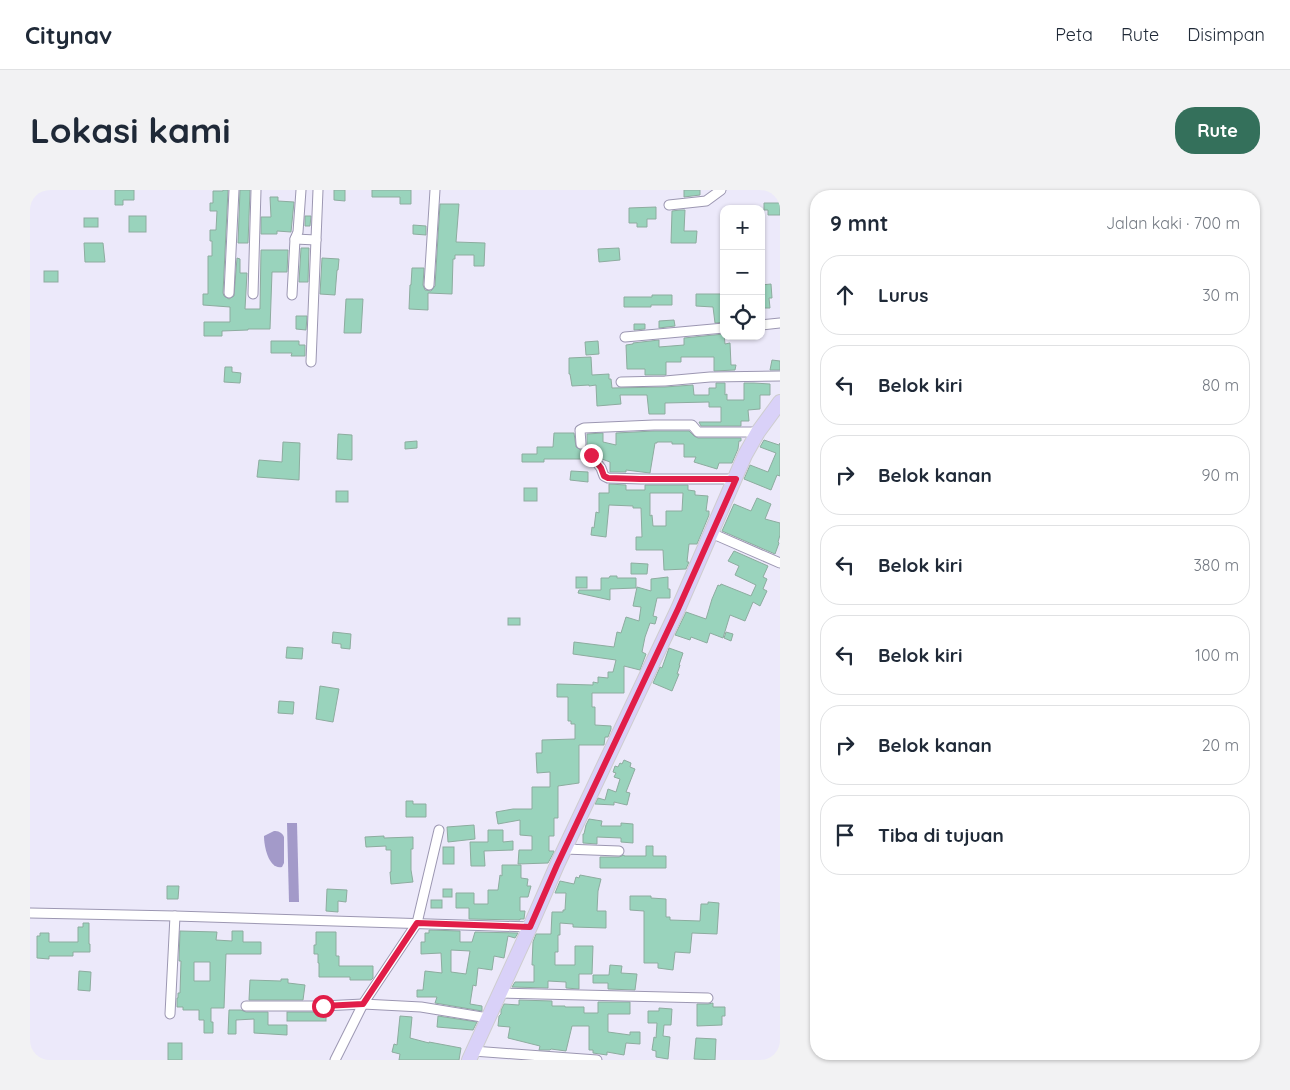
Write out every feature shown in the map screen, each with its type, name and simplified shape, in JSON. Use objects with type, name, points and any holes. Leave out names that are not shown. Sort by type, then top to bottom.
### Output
[{"type":"main road","points":[[471,1055],[564,849],[678,609],[745,455],[758,432],[780,402]]},
{"type":"street","points":[[229,294],[234,190]]},
{"type":"street","points":[[253,294],[256,190]]},
{"type":"street","points":[[292,295],[295,239],[298,232],[301,190]]},
{"type":"street","points":[[310,362],[318,190]]},
{"type":"street","points":[[429,285],[435,190]]},
{"type":"street","points":[[669,205],[706,201],[721,190]]},
{"type":"street","points":[[295,239],[316,240]]},
{"type":"street","points":[[765,325],[780,323]]},
{"type":"street","points":[[625,336],[720,328]]},
{"type":"street","points":[[621,382],[665,381],[710,376],[780,376]]},
{"type":"street","points":[[581,444],[580,430],[584,428],[692,425],[698,432],[758,432]]},
{"type":"street","points":[[591,455],[601,468],[604,476],[608,478],[736,479]]},
{"type":"street","points":[[711,533],[780,563]]},
{"type":"street","points":[[335,1060],[363,1004],[417,923],[439,830]]},
{"type":"street","points":[[564,849],[619,851]]},
{"type":"street","points":[[30,913],[530,927]]},
{"type":"street","points":[[170,1014],[175,916]]},
{"type":"street","points":[[500,993],[708,998]]},
{"type":"street","points":[[246,1006],[363,1004],[421,1007],[488,1018]]},
{"type":"street","points":[[471,1055],[596,1060]]},
{"type":"shaded area","points":[[287,823],[297,823],[299,902],[289,902]]},
{"type":"shaded area","points":[[274,831],[280,832],[284,837],[284,863],[282,867],[274,865],[268,857],[265,846],[264,836]]},
{"type":"building","points":[[115,190],[134,190],[134,200],[123,200],[123,205],[115,205]]},
{"type":"building","points":[[228,190],[224,296],[229,299],[234,296],[237,258],[240,259],[240,273],[247,273],[245,309],[260,309],[261,250],[288,250],[287,272],[272,272],[270,329],[222,331],[222,336],[204,336],[204,322],[230,322],[230,307],[203,305],[203,294],[208,294],[208,256],[212,256],[210,230],[216,230],[217,211],[210,211],[210,203],[213,203],[213,191]]},
{"type":"building","points":[[240,190],[250,190],[248,243],[238,243]]},
{"type":"building","points":[[334,190],[345,190],[345,201],[334,200]]},
{"type":"building","points":[[372,190],[411,190],[411,204],[400,204],[400,197],[372,197]]},
{"type":"building","points":[[684,190],[700,190],[700,195],[684,197]]},
{"type":"building","points":[[270,197],[278,197],[278,201],[294,202],[291,232],[277,231],[277,234],[261,234],[261,217],[271,217]]},
{"type":"building","points":[[764,203],[780,203],[780,215],[768,215],[768,210],[765,210]]},
{"type":"building","points":[[440,204],[459,204],[456,242],[485,243],[484,266],[474,266],[474,255],[455,255],[455,259],[453,259],[452,294],[428,293],[428,310],[409,309],[412,268],[424,268],[423,285],[425,290],[431,291],[435,286]]},
{"type":"building","points":[[656,207],[656,219],[647,219],[647,227],[637,227],[637,223],[629,223],[629,208]]},
{"type":"building","points":[[685,210],[684,231],[697,231],[696,243],[671,243],[672,211]]},
{"type":"building","points":[[129,216],[146,216],[146,232],[129,232]]},
{"type":"building","points":[[305,216],[311,216],[310,226],[305,226]]},
{"type":"building","points":[[84,218],[98,218],[98,227],[84,227]]},
{"type":"building","points":[[413,225],[426,226],[426,235],[413,234]]},
{"type":"building","points":[[84,243],[103,243],[105,262],[85,262]]},
{"type":"building","points":[[301,248],[309,248],[308,282],[299,282]]},
{"type":"building","points":[[619,248],[620,260],[599,262],[598,249]]},
{"type":"building","points":[[322,258],[339,259],[335,295],[320,294]]},
{"type":"building","points":[[44,271],[58,271],[58,282],[44,282]]},
{"type":"building","points":[[771,284],[772,298],[769,298],[770,308],[765,308],[765,285]]},
{"type":"building","points":[[696,294],[720,294],[720,322],[715,323],[713,307],[696,306]]},
{"type":"building","points":[[652,295],[672,295],[672,305],[624,307],[624,297],[652,297]]},
{"type":"building","points":[[346,299],[363,299],[361,333],[344,333]]},
{"type":"building","points":[[296,316],[307,316],[306,330],[296,329]]},
{"type":"building","points":[[674,320],[675,326],[659,328],[659,321]]},
{"type":"building","points":[[634,324],[645,324],[645,329],[634,330]]},
{"type":"building","points":[[720,334],[720,340],[725,340],[725,344],[730,343],[731,365],[736,365],[735,370],[714,371],[714,357],[681,357],[681,362],[666,362],[666,375],[645,375],[645,369],[627,369],[626,345],[659,340],[659,347],[684,345],[684,338]]},
{"type":"building","points":[[271,341],[299,341],[299,345],[305,345],[305,356],[291,356],[292,353],[271,353]]},
{"type":"building","points":[[598,341],[599,354],[586,355],[585,342]]},
{"type":"building","points":[[591,357],[592,375],[609,374],[612,388],[693,385],[694,395],[709,395],[709,388],[716,388],[716,383],[725,383],[727,400],[744,400],[744,383],[754,383],[770,384],[770,395],[760,395],[760,409],[748,410],[749,421],[741,421],[741,426],[701,426],[699,422],[721,422],[721,407],[709,407],[709,402],[665,403],[665,414],[649,414],[647,395],[620,395],[621,404],[597,406],[596,385],[572,386],[569,374],[569,358]]},
{"type":"building","points":[[772,360],[780,361],[780,370],[770,370]]},
{"type":"building","points":[[225,367],[232,367],[232,372],[241,373],[240,383],[224,382]]},
{"type":"building","points":[[689,431],[698,438],[741,438],[741,441],[739,441],[732,463],[719,463],[717,469],[694,462],[696,457],[684,457],[684,444],[672,444],[672,442],[655,443],[650,473],[626,470],[626,472],[610,472],[610,462],[602,459],[596,451],[591,449],[585,452],[586,459],[544,459],[544,462],[522,462],[522,454],[537,454],[537,447],[553,447],[554,433],[574,433],[576,447],[581,450],[587,446],[587,434],[603,433],[603,442],[616,445],[616,433]]},
{"type":"building","points":[[338,434],[352,435],[352,460],[337,459]]},
{"type":"building","points":[[764,440],[779,445],[780,443],[780,476],[777,475],[771,490],[744,479],[750,465],[768,472],[776,453],[760,447]]},
{"type":"building","points":[[417,441],[417,448],[405,449],[405,442]]},
{"type":"building","points":[[283,442],[300,443],[299,480],[257,477],[259,460],[282,462]]},
{"type":"building","points":[[571,471],[588,472],[588,482],[570,480]]},
{"type":"building","points":[[609,484],[626,485],[626,490],[645,490],[645,485],[688,485],[688,490],[695,491],[695,495],[708,496],[706,511],[709,511],[709,515],[697,544],[689,544],[687,562],[689,562],[686,569],[664,570],[663,550],[636,550],[636,537],[642,537],[641,508],[609,505],[606,537],[591,535],[596,512],[599,513],[599,493],[609,493]],"holes":[[[650,493],[683,493],[682,511],[666,511],[666,526],[653,526],[652,515],[650,516]]]},
{"type":"building","points":[[524,488],[537,488],[537,501],[524,501]]},
{"type":"building","points":[[336,491],[348,491],[348,502],[336,502]]},
{"type":"building","points":[[757,498],[771,504],[765,519],[780,523],[779,543],[775,554],[722,531],[734,504],[751,511]]},
{"type":"building","points":[[734,551],[768,566],[763,577],[767,579],[763,589],[767,591],[760,606],[753,602],[745,621],[730,615],[723,638],[710,633],[707,643],[691,637],[690,640],[675,635],[686,612],[706,619],[718,585],[720,586],[721,584],[751,596],[756,585],[735,575],[739,566],[728,561]]},
{"type":"building","points":[[631,563],[648,564],[647,574],[631,574]]},
{"type":"building","points":[[610,576],[636,578],[636,588],[610,589],[610,600],[578,593],[579,590],[601,590],[601,578],[609,578]]},
{"type":"building","points":[[576,577],[587,577],[587,588],[576,588]]},
{"type":"building","points":[[668,577],[670,598],[657,598],[653,616],[657,617],[655,624],[650,623],[645,637],[642,652],[646,654],[640,670],[624,666],[624,693],[592,693],[592,707],[595,707],[595,725],[611,726],[611,729],[608,737],[605,737],[604,745],[579,745],[579,783],[558,786],[558,818],[554,818],[554,836],[549,836],[549,851],[554,852],[548,863],[518,864],[519,850],[532,850],[532,836],[520,835],[520,820],[498,824],[496,812],[513,809],[532,809],[532,787],[550,787],[550,772],[537,773],[536,753],[542,753],[542,740],[575,739],[575,724],[571,724],[571,721],[568,721],[568,697],[557,697],[557,684],[593,685],[593,682],[598,683],[598,677],[608,678],[608,672],[613,672],[616,660],[573,654],[574,642],[614,647],[617,632],[621,633],[626,617],[639,621],[641,607],[633,606],[637,587],[651,591],[651,579]]},
{"type":"building","points":[[508,618],[520,618],[520,625],[508,625]]},
{"type":"building","points":[[333,632],[351,634],[350,649],[341,648],[341,644],[332,643]]},
{"type":"building","points":[[726,632],[733,634],[731,641],[724,638]]},
{"type":"building","points":[[287,647],[303,648],[302,659],[286,658]]},
{"type":"building","points":[[669,648],[683,653],[677,674],[679,674],[672,691],[653,683],[660,667],[662,668]]},
{"type":"building","points":[[320,686],[339,689],[333,722],[316,719]]},
{"type":"building","points":[[279,701],[294,702],[293,714],[278,713]]},
{"type":"building","points":[[624,760],[631,763],[630,767],[635,769],[626,792],[630,793],[627,805],[614,802],[614,805],[595,804],[598,798],[605,800],[608,789],[616,792],[620,779],[614,777],[616,773],[613,772],[615,766],[618,767]]},
{"type":"building","points":[[406,801],[413,801],[413,804],[426,804],[426,817],[406,817]]},
{"type":"building","points":[[589,819],[602,821],[601,826],[621,826],[621,823],[633,824],[633,843],[621,842],[621,838],[597,837],[597,844],[583,843],[583,834]]},
{"type":"building","points":[[474,825],[475,839],[448,842],[447,827]]},
{"type":"building","points":[[488,830],[503,830],[503,842],[513,841],[513,850],[484,851],[485,866],[471,866],[470,842],[488,842]]},
{"type":"building","points":[[384,836],[384,838],[413,837],[411,870],[413,882],[391,884],[391,850],[386,850],[386,846],[366,847],[365,837]]},
{"type":"building","points":[[646,846],[653,846],[653,856],[666,856],[666,868],[600,868],[600,857],[646,856]]},
{"type":"building","points":[[443,847],[454,847],[454,864],[443,864]]},
{"type":"building","points":[[502,865],[521,865],[521,878],[528,879],[527,886],[531,886],[528,897],[520,897],[520,911],[525,911],[524,919],[469,919],[469,908],[456,908],[456,893],[474,893],[474,904],[488,904],[488,890],[498,890],[500,875],[502,876]]},
{"type":"building","points":[[580,875],[601,879],[597,911],[606,911],[606,928],[573,927],[573,924],[560,923],[558,952],[555,952],[555,965],[575,965],[575,946],[593,946],[592,974],[579,974],[579,989],[566,988],[566,982],[548,981],[548,988],[512,987],[515,982],[534,982],[534,965],[532,965],[533,942],[536,934],[551,934],[552,912],[563,912],[565,910],[566,893],[555,893],[560,881],[574,884],[576,877],[579,878]]},
{"type":"building","points":[[167,886],[179,886],[178,899],[167,899]]},
{"type":"building","points":[[327,889],[347,890],[346,902],[338,901],[338,912],[326,911]]},
{"type":"building","points":[[443,889],[452,889],[452,897],[443,897]]},
{"type":"building","points":[[630,896],[651,896],[651,898],[666,899],[666,917],[670,917],[670,920],[700,921],[701,904],[708,904],[708,902],[719,903],[717,934],[692,933],[690,953],[675,952],[673,970],[658,968],[658,963],[644,963],[644,911],[630,910]]},
{"type":"building","points":[[431,900],[442,900],[442,908],[431,908]]},
{"type":"building","points":[[83,923],[89,923],[90,952],[73,952],[73,956],[49,956],[49,959],[37,958],[37,936],[40,936],[40,933],[49,933],[49,942],[78,942],[78,927],[83,927]]},
{"type":"building","points":[[429,930],[460,931],[460,942],[472,942],[475,932],[518,933],[515,938],[508,936],[504,958],[494,956],[492,970],[478,968],[476,986],[473,985],[470,1004],[482,1006],[482,1011],[435,1003],[437,997],[417,997],[417,990],[423,990],[425,971],[442,973],[441,953],[421,954],[421,942],[425,942],[425,933],[429,933]],"holes":[[[451,950],[470,951],[466,974],[451,972]]]},
{"type":"building","points":[[180,931],[217,932],[216,940],[232,941],[232,931],[243,931],[243,942],[261,942],[261,954],[226,954],[224,1008],[211,1008],[213,1033],[204,1033],[204,1020],[199,1020],[199,1010],[183,1010],[183,1007],[177,1007],[178,993],[180,993],[181,961],[179,961]],"holes":[[[194,962],[210,962],[210,981],[194,981]]]},
{"type":"building","points":[[316,932],[336,932],[336,956],[339,956],[339,966],[373,966],[373,978],[371,980],[350,980],[350,977],[319,977],[318,954],[314,954]]},
{"type":"building","points":[[610,965],[622,966],[621,973],[637,974],[635,990],[608,989],[608,983],[593,983],[593,975],[609,975]]},
{"type":"building","points":[[79,971],[91,972],[90,991],[78,990]]},
{"type":"building","points":[[281,979],[288,979],[288,983],[305,985],[303,1000],[249,1000],[250,980],[281,981]]},
{"type":"building","points":[[519,1000],[552,1001],[552,1006],[584,1007],[584,1013],[598,1013],[598,1002],[630,1002],[630,1014],[608,1014],[608,1032],[630,1035],[630,1032],[640,1032],[640,1044],[626,1043],[624,1055],[607,1052],[607,1055],[593,1053],[593,1050],[589,1050],[589,1026],[572,1026],[566,1051],[539,1050],[540,1046],[508,1038],[510,1027],[498,1026],[499,1016],[504,1004],[519,1005]]},
{"type":"building","points":[[713,1003],[713,1007],[725,1007],[722,1025],[697,1026],[697,1004]]},
{"type":"building","points":[[659,1008],[672,1009],[671,1025],[664,1025],[663,1036],[670,1037],[668,1059],[656,1057],[656,1051],[652,1050],[654,1037],[656,1038],[657,1023],[648,1023],[648,1011],[659,1011]]},
{"type":"building","points":[[229,1010],[268,1012],[268,1025],[287,1025],[287,1035],[254,1033],[254,1019],[236,1020],[236,1034],[228,1034]]},
{"type":"building","points":[[287,1012],[326,1012],[326,1021],[287,1021]]},
{"type":"building","points":[[400,1016],[412,1017],[410,1038],[461,1048],[459,1060],[399,1060],[400,1054],[392,1052],[394,1044],[397,1045]]},
{"type":"building","points":[[438,1016],[477,1022],[473,1030],[437,1027]]},
{"type":"building","points":[[696,1038],[716,1039],[715,1060],[694,1059]]},
{"type":"building","points":[[168,1043],[182,1043],[182,1060],[168,1060]]},
{"type":"route","points":[[323,1006],[363,1004],[417,923],[530,927],[557,865],[678,609],[736,479],[608,478],[604,476],[601,468],[591,455]]}]
